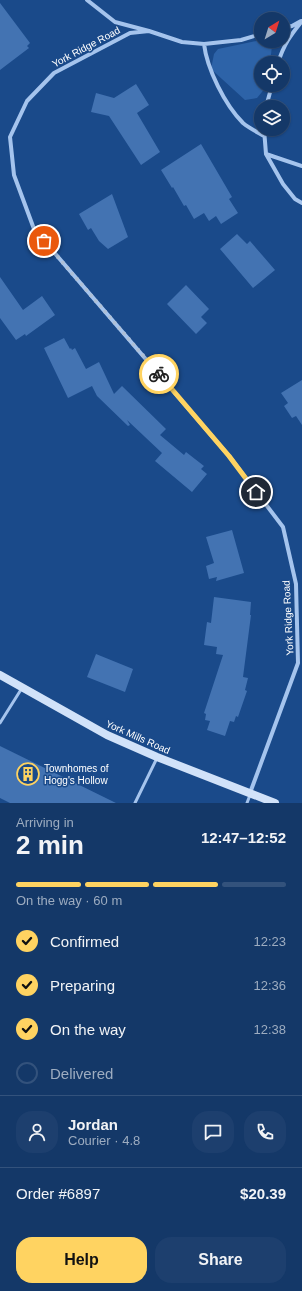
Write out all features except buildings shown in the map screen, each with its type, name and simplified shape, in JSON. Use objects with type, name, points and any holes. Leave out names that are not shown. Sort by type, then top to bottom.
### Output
[{"type":"main road","name":"York Mills Road","points":[[0,675],[107,735],[157,757],[275,803]]},
{"type":"street","name":"York Ridge Road","points":[[87,0],[115,22],[182,42],[204,44],[241,40],[254,36]]},
{"type":"street","points":[[290,26],[302,20]]},
{"type":"street","points":[[280,56],[288,38],[302,20]]},
{"type":"street","name":"York Ridge Road","points":[[149,31],[130,33],[60,69],[54,73],[27,101],[10,137],[14,175],[34,229],[229,456],[283,527],[296,584],[298,663],[250,793]]},
{"type":"street","points":[[204,44],[205,56],[210,70],[230,109],[244,124],[254,130]]},
{"type":"street","points":[[264,136],[266,154],[282,184],[295,199],[302,203]]},
{"type":"street","points":[[266,154],[302,166]]},
{"type":"lane","points":[[0,723],[22,688]]},
{"type":"lane","points":[[136,803],[157,757]]},
{"type":"lane","points":[[247,803],[250,793]]},
{"type":"shaded area","points":[[254,41],[254,48],[272,48],[271,56],[254,56],[254,92],[262,92],[257,98],[245,100],[211,69],[214,54],[218,49]]},
{"type":"way so far","points":[[44,241],[159,374]]},
{"type":"place","name":"Townhomes of Hogg's Hollow","points":[[28,774]]},
{"type":"route","points":[[159,374],[229,456],[256,492]]}]
